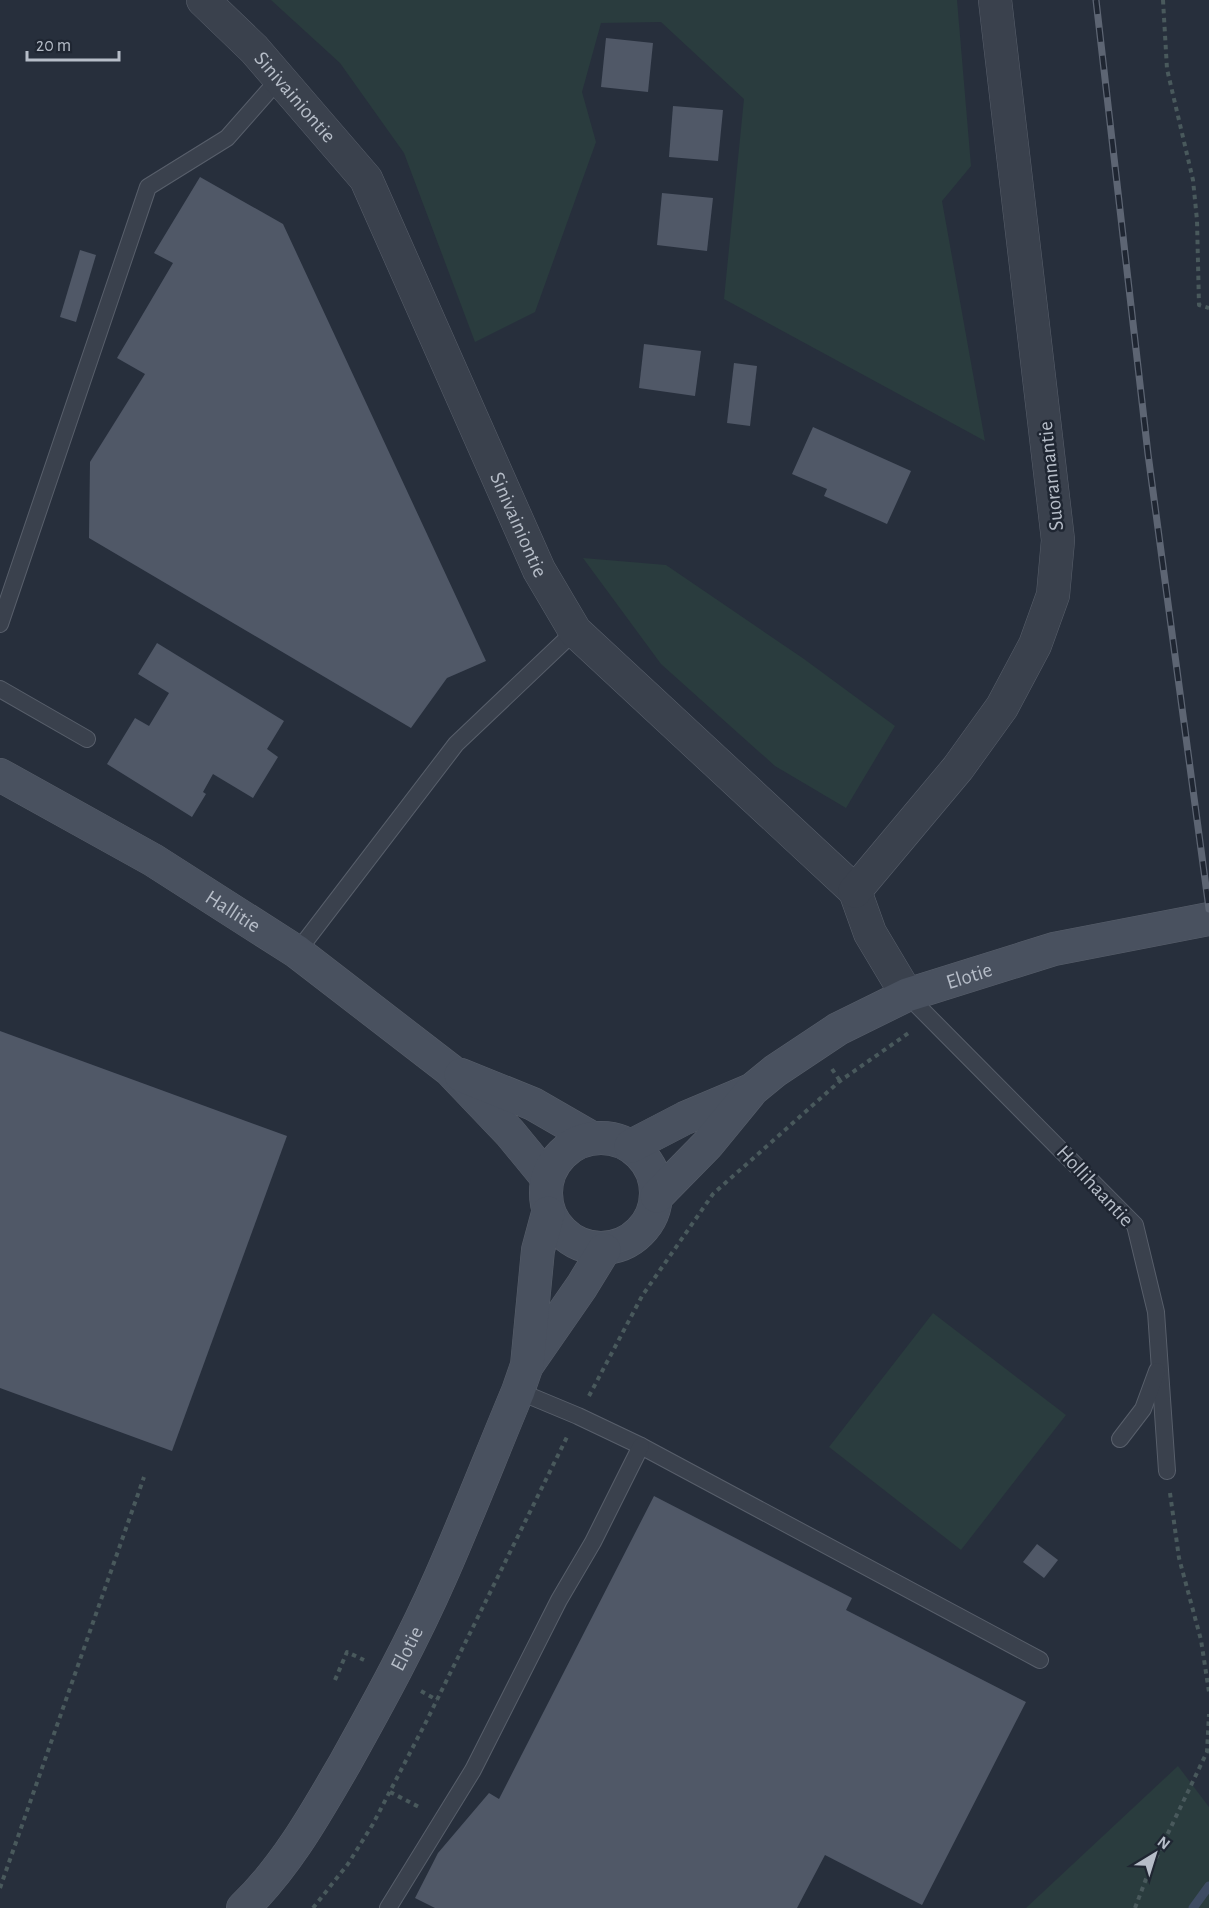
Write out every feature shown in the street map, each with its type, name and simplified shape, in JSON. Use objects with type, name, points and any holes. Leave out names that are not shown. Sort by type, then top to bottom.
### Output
[{"type":"main road","name":"Hallitie","points":[[0,775],[153,860],[297,952],[450,1070],[510,1133],[546,1178]]},
{"type":"main road","name":"Elotie","points":[[657,1196],[708,1144],[753,1089],[775,1071],[838,1029],[907,995],[1054,949],[1209,919]]},
{"type":"main road","name":"Hallitie","points":[[450,1070],[533,1104],[592,1138]]},
{"type":"main road","name":"Elotie","points":[[631,1146],[685,1118],[753,1089]]},
{"type":"main road","points":[[592,1138],[606,1138],[631,1146],[650,1168],[657,1196],[646,1227],[634,1239],[620,1246],[603,1250],[570,1240],[548,1213],[544,1196],[546,1178],[556,1159],[572,1145],[592,1138]]},
{"type":"main road","name":"Elotie","points":[[522,1378],[538,1250],[548,1213]]},
{"type":"main road","name":"Elotie","points":[[243,1908],[259,1893],[303,1833],[368,1722],[440,1578],[522,1378],[603,1250]]},
{"type":"street","name":"Sinivainiontie","points":[[203,0],[254,49],[366,179],[538,570],[574,631],[855,891],[870,933],[907,995]]},
{"type":"street","name":"Suorannantie","points":[[855,891],[958,768],[1002,707],[1035,645],[1053,595],[1058,540],[994,0]]},
{"type":"lane","points":[[0,624],[148,187],[227,138],[279,79]]},
{"type":"lane","points":[[297,952],[456,744],[574,631]]},
{"type":"lane","points":[[0,689],[87,739]]},
{"type":"lane","name":"Hollihaantie","points":[[907,995],[1135,1225],[1156,1312],[1167,1470]]},
{"type":"lane","points":[[1120,1439],[1143,1409],[1160,1364]]},
{"type":"lane","points":[[522,1378],[578,1416],[641,1446],[1040,1660]]},
{"type":"lane","points":[[388,1908],[444,1819],[483,1750],[641,1446]]},
{"type":"path","points":[[1163,0],[1167,69],[1193,180],[1197,220],[1199,305],[1209,308]]},
{"type":"path","points":[[313,1908],[348,1864],[373,1824],[578,1416],[642,1296],[713,1194],[840,1081],[930,1018]]},
{"type":"path","points":[[1167,1470],[1179,1558],[1201,1640],[1209,1692]]},
{"type":"path","points":[[0,1888],[144,1477]]},
{"type":"path","points":[[1135,1908],[1146,1879],[1207,1752],[1209,1714]]},
{"type":"path","points":[[390,1792],[444,1819]]},
{"type":"shaded area","points":[[271,0],[957,0],[971,166],[942,201],[985,441],[724,299],[744,99],[661,22],[601,23],[582,92],[596,142],[535,312],[475,342],[404,153],[340,63]]},
{"type":"shaded area","points":[[583,558],[666,565],[804,659],[895,726],[846,808],[775,766],[661,664]]},
{"type":"shaded area","points":[[933,1313],[1066,1415],[961,1550],[829,1447]]},
{"type":"shaded area","points":[[1178,1766],[1209,1807],[1209,1908],[1026,1908]]},
{"type":"building","points":[[606,38],[653,43],[648,92],[601,87]]},
{"type":"building","points":[[673,106],[723,110],[718,161],[669,157]]},
{"type":"building","points":[[200,177],[283,224],[486,661],[447,678],[411,728],[89,538],[90,462],[145,374],[117,358],[173,263],[154,253]]},
{"type":"building","points":[[662,193],[713,198],[707,251],[657,245]]},
{"type":"building","points":[[80,250],[96,255],[76,322],[60,317]]},
{"type":"building","points":[[644,344],[701,351],[695,396],[639,388]]},
{"type":"building","points":[[734,363],[757,366],[750,426],[727,423]]},
{"type":"building","points":[[813,427],[911,471],[887,524],[824,496],[827,489],[792,474]]},
{"type":"building","points":[[157,643],[284,721],[267,749],[278,757],[253,798],[213,774],[203,792],[206,794],[192,817],[107,764],[135,718],[149,726],[169,693],[138,674]]},
{"type":"building","points":[[0,1031],[287,1136],[172,1451],[0,1388]]},
{"type":"building","points":[[654,1496],[852,1598],[846,1610],[1026,1702],[922,1905],[825,1855],[797,1908],[435,1908],[415,1898],[438,1853],[489,1793],[499,1799]]},
{"type":"building","points":[[1037,1544],[1058,1560],[1044,1578],[1023,1562]]},
{"type":"waterway","points":[[1193,1908],[1209,1886]]},
{"type":"railway","points":[[1096,0],[1148,454],[1209,909]]}]
